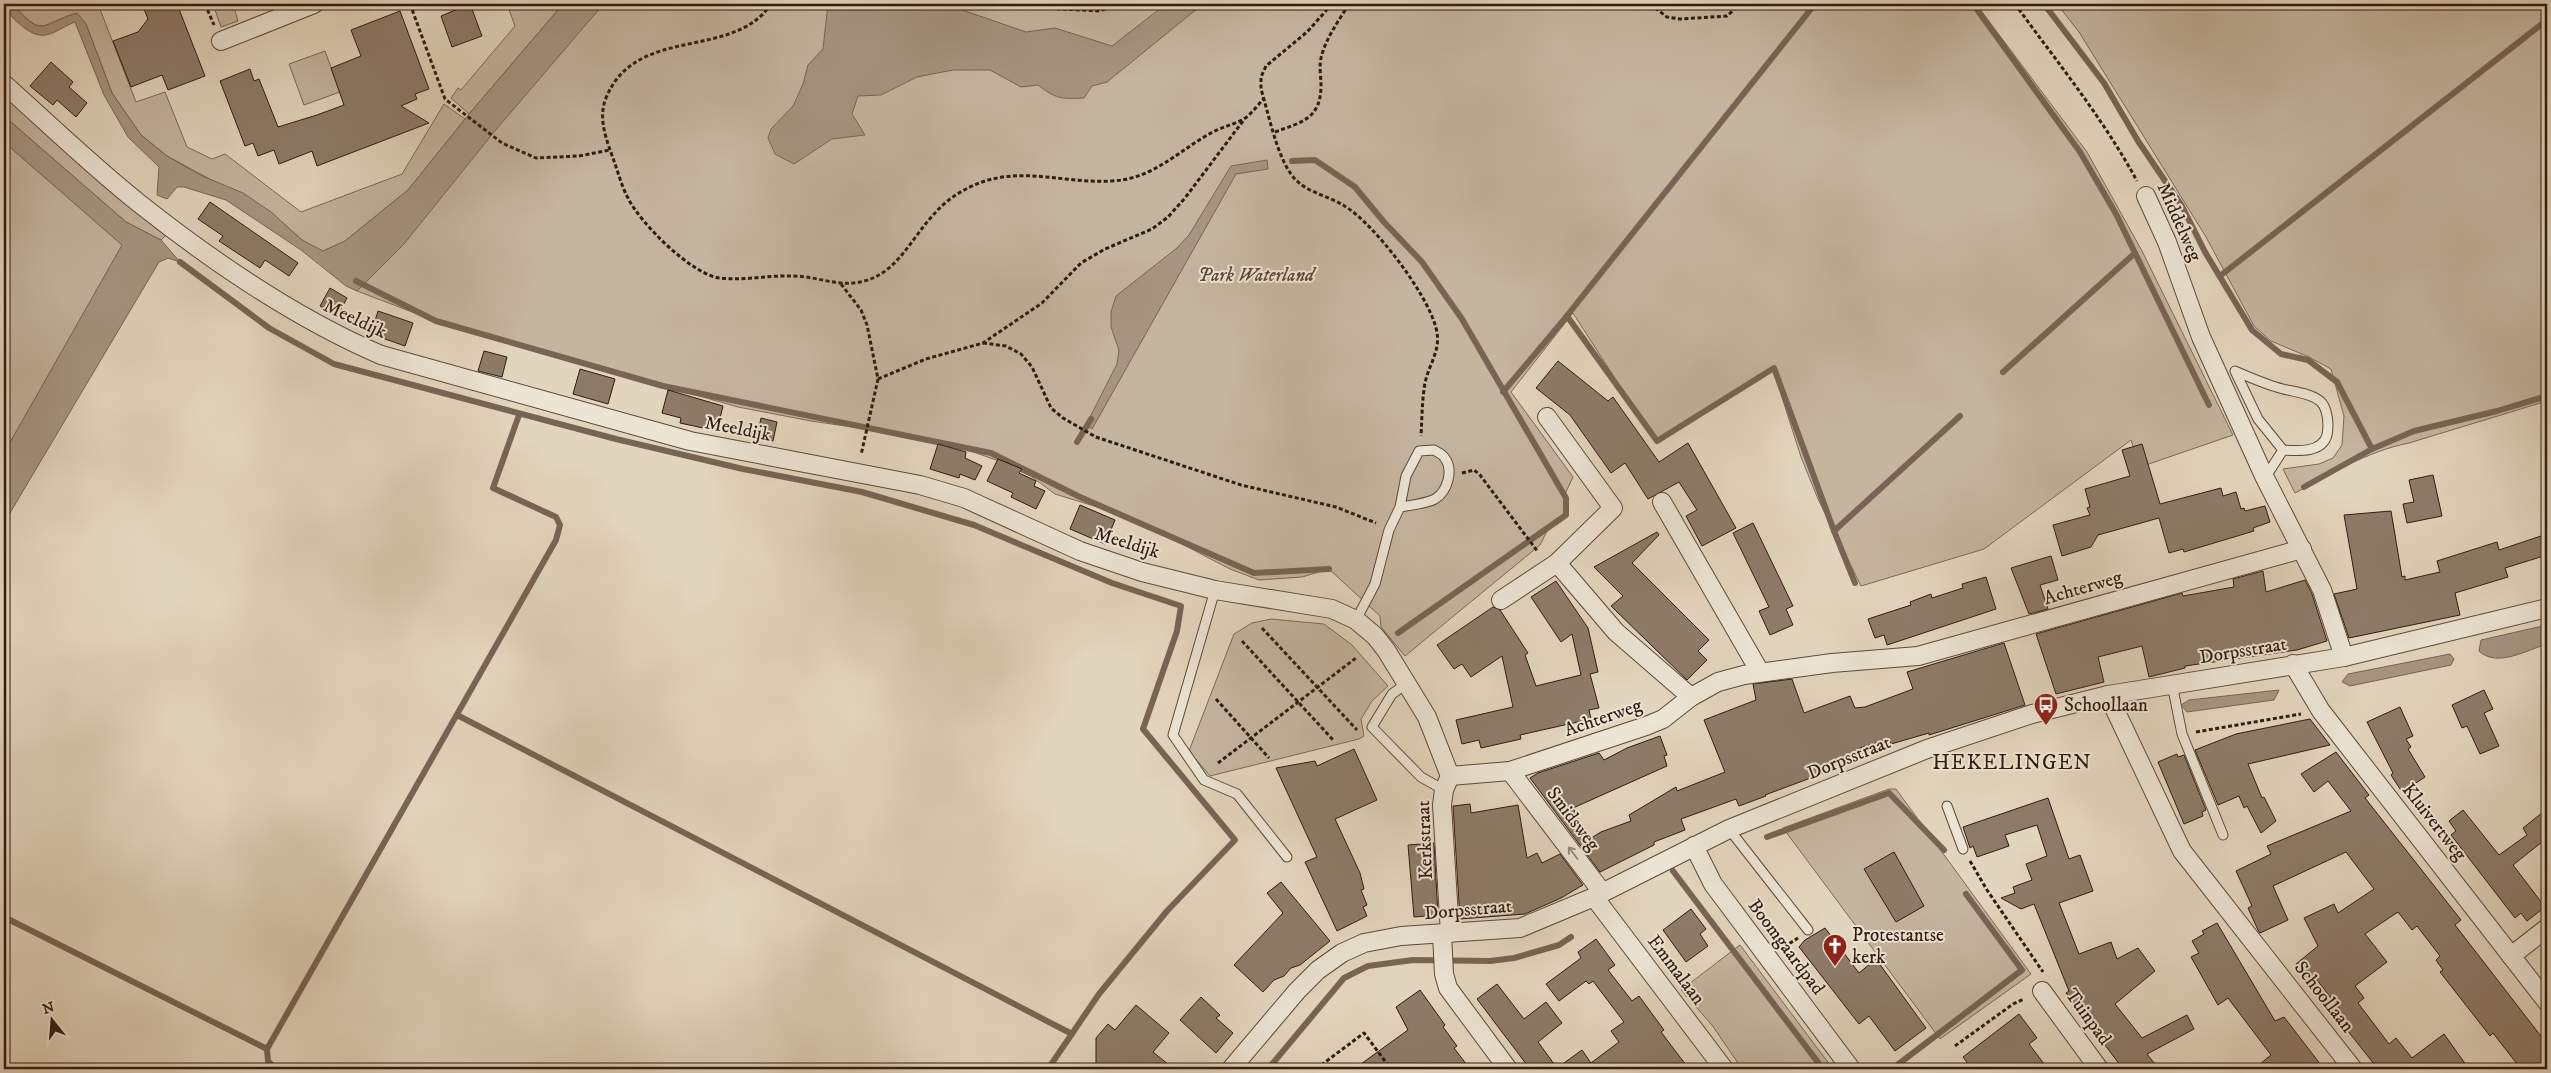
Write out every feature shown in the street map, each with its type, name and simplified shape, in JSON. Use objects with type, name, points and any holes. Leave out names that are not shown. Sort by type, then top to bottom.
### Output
[{"type":"street","points":[[221,41],[314,4]]},
{"type":"street","name":"Meeldijk","points":[[4,84],[140,204],[297,314],[338,337],[381,355],[690,441],[920,485],[964,498],[1080,551],[1142,572],[1215,590],[1332,609],[1356,620],[1375,636],[1427,716],[1447,783]]},
{"type":"street","name":"Middelweg","points":[[2146,196],[2168,242],[2201,337],[2265,478],[2302,549]]},
{"type":"street","points":[[1501,600],[1557,563],[1613,508],[1547,416]]},
{"type":"street","points":[[1662,502],[1760,672]]},
{"type":"street","points":[[2302,549],[2322,590],[2344,657]]},
{"type":"street","name":"Achterweg","points":[[1447,783],[1510,771],[1646,726],[1663,719],[1691,697],[1718,682],[1760,672],[1832,663],[1918,656],[2302,549]]},
{"type":"street","points":[[1557,563],[1616,632],[1691,697]]},
{"type":"street","name":"Dorpsstraat","points":[[1231,1069],[1297,991],[1318,970],[1342,953],[1364,943],[1401,936],[1520,928],[1598,895],[1729,830],[1927,749],[2032,714],[2108,695],[2344,657],[2547,608]]},
{"type":"street","name":"Kluivertweg","points":[[2293,664],[2321,711],[2547,1002]]},
{"type":"street","name":"Schoollaan","points":[[2108,695],[2182,850],[2354,1069]]},
{"type":"street","name":"Smidsweg","points":[[1510,771],[1598,895]]},
{"type":"street","name":"Kerkstraat","points":[[1447,783],[1442,805],[1446,934],[1443,953],[1444,974],[1448,988],[1508,1069]]},
{"type":"street","name":"Boomgaardpad","points":[[1694,846],[1713,884],[1851,1069]]},
{"type":"street","name":"Emmalaan","points":[[1598,895],[1724,1069]]},
{"type":"street","points":[[2511,956],[2547,928]]},
{"type":"street","name":"Tuinpad","points":[[2042,991],[2100,1069]]},
{"type":"lane","points":[[2236,371],[2283,389],[2301,392],[2321,402],[2328,424],[2326,437],[2319,447],[2304,451],[2283,450],[2258,419],[2236,371]]},
{"type":"lane","points":[[1356,620],[1375,584],[1389,530],[1400,507],[1406,476],[1419,451],[1434,450],[1445,458],[1449,475],[1446,488],[1436,498],[1422,504],[1400,507]]},
{"type":"lane","points":[[2265,478],[2283,450]]},
{"type":"lane","points":[[1215,590],[1173,735],[1204,780],[1237,794],[1287,857]]},
{"type":"lane","points":[[1406,684],[1392,694],[1372,727],[1422,777],[1447,783]]},
{"type":"lane","points":[[2172,684],[2182,734],[2223,834]]},
{"type":"lane","points":[[1947,806],[1963,849]]},
{"type":"lane","points":[[1729,830],[1808,930]]},
{"type":"path","points":[[410,4],[444,99],[502,143],[536,158],[579,156],[610,150]]},
{"type":"path","points":[[771,4],[754,23],[737,32],[677,45],[650,54],[633,65],[615,84],[607,95],[603,106],[604,132],[628,199],[664,242],[685,261],[701,272],[719,278],[793,276],[841,284],[860,282],[882,274],[897,261],[936,212],[957,194],[982,182],[1008,175],[1114,181],[1142,175],[1158,169],[1205,136],[1244,120]]},
{"type":"path","points":[[1018,4],[1024,7],[1100,11],[1117,4]]},
{"type":"path","points":[[1332,4],[1307,32],[1266,66],[1261,77],[1264,98],[1286,167],[1295,179],[1308,189],[1343,205],[1372,228],[1425,300],[1436,328],[1437,340],[1435,358],[1425,381],[1419,451]]},
{"type":"path","points":[[1274,132],[1304,122],[1315,112],[1321,97],[1321,58],[1336,25],[1350,4]]},
{"type":"path","points":[[1650,4],[1667,17],[1680,19],[1727,16],[1740,4]]},
{"type":"path","name":"Middelweg","points":[[2016,4],[2119,149],[2146,196]]},
{"type":"path","points":[[878,380],[926,359],[983,343],[1042,303],[1081,263],[1152,229],[1168,217],[1185,198],[1244,120],[1264,98]]},
{"type":"path","points":[[841,284],[861,310],[866,324],[878,380],[865,438]]},
{"type":"path","points":[[983,343],[1006,346],[1021,354],[1032,367],[1052,408],[1078,427],[1096,436],[1241,485],[1336,507],[1389,530]]},
{"type":"path","points":[[1449,475],[1474,470],[1480,475],[1537,551]]},
{"type":"path","points":[[1262,628],[1360,734],[1372,727]]},
{"type":"path","points":[[1242,641],[1334,741]]},
{"type":"path","points":[[1218,763],[1356,658]]},
{"type":"path","points":[[1216,699],[1269,758]]},
{"type":"path","points":[[2182,734],[2321,711]]},
{"type":"path","points":[[1955,1046],[2013,1004],[2042,991],[2046,975],[1987,890],[1963,849]]},
{"type":"path","points":[[1768,959],[1808,930]]},
{"type":"path","points":[[1316,1069],[1364,1033],[1391,1069]]},
{"type":"green space","points":[[13,4],[98,4],[136,102],[165,92],[187,147],[212,159],[225,154],[301,212],[402,174],[444,104],[465,119],[408,190],[345,241],[323,251],[317,250],[302,240],[271,212],[167,156],[141,135],[112,93],[86,24],[77,13],[42,26],[31,22]]},
{"type":"green space","points":[[213,4],[233,4],[238,21],[221,27]]},
{"type":"green space","points":[[507,4],[563,4],[469,114],[451,98],[458,88],[461,90],[515,26]]},
{"type":"green space","name":"Park Waterland","points":[[589,4],[1976,4],[2087,152],[2142,251],[2233,435],[2140,467],[2131,440],[1984,549],[1861,586],[1818,499],[1801,457],[1773,369],[1660,442],[1652,436],[1573,313],[1511,392],[1573,477],[1565,494],[1566,515],[1549,527],[1540,545],[1405,656],[1381,627],[1380,616],[1329,569],[1302,577],[1259,580],[1230,569],[1130,517],[1055,494],[1032,477],[999,461],[962,448],[887,432],[811,421],[738,407],[436,321],[357,291]]},
{"type":"green space","points":[[2057,4],[2547,4],[2547,401],[2364,457],[2295,493],[2283,469],[2319,464],[2333,458],[2342,445],[2344,416],[2331,369],[2309,357],[2271,341],[2254,326],[2206,237],[2079,32]]},
{"type":"green space","points":[[325,51],[340,92],[304,105],[289,64]]},
{"type":"green space","points":[[4,93],[168,233],[161,240],[126,222],[4,116]]},
{"type":"green space","points":[[4,142],[123,245],[4,453]]},
{"type":"green space","points":[[1271,619],[1324,624],[1352,645],[1388,686],[1372,701],[1361,719],[1364,736],[1359,739],[1210,776],[1189,751],[1234,634],[1252,623]]},
{"type":"green space","points":[[1889,789],[1896,789],[2031,974],[1940,1039],[1783,828]]},
{"type":"green space","points":[[1740,945],[1833,1069],[1742,1069],[1712,1025],[1681,990]]},
{"type":"shaded area","points":[[4,4],[13,4],[30,22],[42,26],[77,13],[86,24],[112,93],[141,135],[167,156],[200,175],[243,193],[271,212],[302,240],[323,251],[345,241],[408,190],[469,114],[563,4],[606,4],[601,7],[494,132],[404,244],[357,291],[346,286],[301,250],[226,200],[184,187],[177,187],[167,199],[157,195],[159,167],[128,137],[104,95],[75,22],[50,34],[40,35],[22,26],[4,8]]},
{"type":"shaded area","points":[[828,4],[945,4],[1026,32],[1055,28],[1112,46],[1166,4],[1203,4],[1107,82],[1092,86],[1084,98],[1059,97],[1038,85],[1021,87],[990,70],[953,70],[917,77],[881,95],[858,96],[852,114],[865,135],[832,139],[794,164],[775,154],[768,138],[771,129],[793,106],[803,84],[808,65],[823,49]]},
{"type":"shaded area","points":[[4,116],[126,222],[161,240],[180,262],[168,258],[159,262],[4,523],[4,453],[122,245],[4,142]]},
{"type":"shaded area","points":[[1267,160],[1268,169],[1236,174],[1092,429],[1086,425],[1117,364],[1119,350],[1111,327],[1111,312],[1116,296],[1177,248],[1189,235],[1231,166]]},
{"type":"shaded area","points":[[2547,625],[2547,644],[2503,658],[2486,656],[2479,651],[2481,640]]},
{"type":"shaded area","points":[[2450,654],[2454,659],[2451,665],[2350,686],[2342,682],[2348,674]]},
{"type":"shaded area","points":[[2279,690],[2274,700],[2187,712],[2181,705],[2189,700]]},
{"type":"building","points":[[142,4],[177,4],[205,76],[168,90],[162,75],[131,87],[113,41],[138,32],[148,19]]},
{"type":"building","points":[[470,4],[482,36],[452,47],[441,16]]},
{"type":"building","points":[[400,11],[429,89],[415,94],[417,99],[401,106],[429,123],[317,166],[312,151],[279,164],[274,150],[258,156],[253,143],[245,146],[220,81],[250,69],[254,81],[259,79],[278,127],[344,105],[331,68],[361,56],[351,30]]},
{"type":"building","points":[[51,62],[73,82],[69,87],[87,103],[76,117],[57,100],[53,105],[30,86]]},
{"type":"building","points":[[210,202],[298,263],[289,276],[265,260],[260,268],[219,241],[223,236],[198,219]]},
{"type":"building","points":[[330,288],[347,298],[338,315],[320,306]]},
{"type":"building","points":[[378,311],[413,323],[405,346],[371,334]]},
{"type":"building","points":[[484,351],[507,357],[502,377],[478,371]]},
{"type":"building","points":[[1558,361],[1608,401],[1613,397],[1659,462],[1688,443],[1736,528],[1702,546],[1686,516],[1697,510],[1679,482],[1648,499],[1625,463],[1611,473],[1570,415],[1536,388]]},
{"type":"building","points":[[580,369],[615,379],[608,404],[573,394]]},
{"type":"building","points":[[668,390],[723,406],[717,431],[680,423],[681,418],[662,413]]},
{"type":"building","points":[[761,418],[777,422],[773,441],[757,437]]},
{"type":"building","points":[[938,444],[966,452],[965,458],[982,466],[975,480],[960,474],[959,478],[930,469]]},
{"type":"building","points":[[2142,444],[2160,504],[2221,488],[2223,496],[2236,492],[2241,509],[2244,508],[2245,511],[2265,506],[2270,522],[2253,528],[2254,531],[2184,552],[2183,549],[2169,553],[2159,518],[2098,535],[2091,547],[2062,556],[2053,525],[2090,515],[2087,508],[2090,507],[2085,489],[2130,476],[2122,450]]},
{"type":"building","points":[[998,459],[1022,469],[1019,473],[1036,481],[1034,486],[1045,491],[1036,509],[1011,497],[1013,493],[987,481]]},
{"type":"building","points":[[2433,475],[2442,516],[2407,523],[2403,504],[2414,502],[2409,480]]},
{"type":"building","points":[[1080,505],[1115,520],[1105,544],[1070,529]]},
{"type":"building","points":[[2391,511],[2402,577],[2405,576],[2405,580],[2440,572],[2437,561],[2497,542],[2499,550],[2547,534],[2547,555],[2505,568],[2508,577],[2455,593],[2460,615],[2349,638],[2334,594],[2357,589],[2344,515]]},
{"type":"building","points":[[1753,523],[1793,606],[1786,609],[1793,625],[1770,635],[1759,611],[1769,607],[1733,533]]},
{"type":"building","points":[[1657,532],[1659,535],[1632,563],[1709,640],[1698,651],[1707,660],[1687,680],[1611,606],[1623,596],[1594,567]]},
{"type":"building","points":[[2051,556],[2058,580],[2040,585],[2048,609],[2029,614],[2011,568]]},
{"type":"building","points":[[2263,571],[2266,592],[2305,580],[2312,594],[2327,641],[2297,650],[2185,666],[2185,668],[2149,677],[2142,646],[2098,657],[2104,682],[2056,694],[2036,634],[2182,593],[2183,596],[2234,587],[2233,579]]},
{"type":"building","points":[[1986,577],[1996,609],[1887,645],[1884,635],[1875,638],[1868,619],[1911,605],[1910,602],[1931,594],[1932,598],[1963,588],[1962,584]]},
{"type":"building","points":[[1556,581],[1588,628],[1598,672],[1590,674],[1599,708],[1589,710],[1591,719],[1520,735],[1521,739],[1481,748],[1479,740],[1462,744],[1456,720],[1513,707],[1502,656],[1471,677],[1462,664],[1454,669],[1437,645],[1493,607],[1500,610],[1528,653],[1525,655],[1536,686],[1581,675],[1572,634],[1561,642],[1531,597]]},
{"type":"building","points":[[2004,643],[2025,705],[1929,735],[1929,733],[1891,744],[1889,739],[1857,749],[1859,754],[1822,768],[1824,773],[1739,806],[1736,799],[1681,819],[1685,830],[1654,842],[1654,845],[1600,872],[1530,778],[1538,773],[1599,753],[1604,760],[1627,748],[1660,736],[1667,755],[1664,756],[1667,766],[1573,808],[1588,840],[1601,832],[1631,821],[1629,815],[1676,787],[1677,791],[1725,772],[1704,720],[1756,700],[1753,684],[1792,679],[1804,713],[1850,696],[1855,708],[1865,707],[1913,689],[1907,672]]},
{"type":"building","points":[[2484,690],[2493,709],[2484,713],[2499,746],[2480,754],[2467,726],[2462,728],[2452,705]]},
{"type":"building","points":[[2400,707],[2413,736],[2406,739],[2411,747],[2408,749],[2425,777],[2402,792],[2391,775],[2393,773],[2367,722]]},
{"type":"building","points":[[2310,719],[2330,745],[2248,764],[2262,798],[2264,797],[2276,821],[2261,833],[2247,806],[2244,808],[2239,796],[2218,805],[2195,750],[2236,734]]},
{"type":"building","points":[[1354,749],[1377,800],[1335,819],[1360,873],[1364,889],[1361,890],[1367,905],[1363,907],[1367,916],[1337,931],[1305,862],[1317,857],[1276,768],[1315,761],[1317,766]]},
{"type":"building","points":[[2336,752],[2369,795],[2365,798],[2461,920],[2455,925],[2547,1044],[2547,1069],[2521,1069],[2493,1033],[2490,1036],[2440,972],[2443,970],[2436,960],[2440,956],[2417,926],[2412,930],[2398,912],[2365,934],[2387,962],[2355,986],[2364,998],[2358,1003],[2389,1044],[2396,1038],[2412,1058],[2444,1034],[2469,1069],[2378,1069],[2336,1016],[2341,1011],[2317,980],[2312,985],[2296,964],[2318,946],[2304,918],[2334,904],[2338,913],[2374,889],[2346,852],[2273,886],[2288,920],[2260,933],[2258,930],[2248,908],[2252,906],[2236,871],[2271,854],[2267,846],[2351,811],[2328,781],[2314,792],[2301,774]]},
{"type":"building","points":[[2177,754],[2178,757],[2184,755],[2206,810],[2202,812],[2203,816],[2184,824],[2158,762]]},
{"type":"building","points":[[2048,798],[2069,859],[2080,855],[2093,891],[2059,903],[2079,954],[2111,942],[2117,959],[2138,948],[2155,971],[2115,1004],[2142,1038],[2187,1015],[2194,1029],[2147,1054],[2159,1069],[2123,1069],[2066,993],[2069,991],[2034,904],[2021,909],[2001,898],[2015,893],[2013,887],[2032,880],[2026,864],[2047,856],[2037,825],[2005,835],[2009,846],[1977,857],[1973,846],[1970,848],[1963,827]]},
{"type":"building","points":[[1470,804],[1471,813],[1518,805],[1527,858],[1537,853],[1542,863],[1560,854],[1583,885],[1561,898],[1525,914],[1460,919],[1453,806]]},
{"type":"building","points":[[2547,809],[2547,838],[2513,865],[2545,907],[2527,921],[2521,913],[2515,918],[2451,835],[2456,831],[2449,821],[2463,810],[2499,855],[2527,835],[2523,828]]},
{"type":"building","points":[[1434,843],[1438,915],[1414,917],[1408,845]]},
{"type":"building","points":[[1894,852],[1924,906],[1896,922],[1864,869]]},
{"type":"building","points":[[1281,882],[1330,941],[1300,965],[1291,968],[1284,976],[1274,980],[1263,992],[1234,965],[1283,913],[1267,893]]},
{"type":"building","points":[[1691,909],[1706,929],[1700,934],[1708,946],[1686,962],[1663,930]]},
{"type":"building","points":[[2217,923],[2275,1021],[2284,1017],[2324,1069],[2254,1069],[2271,1055],[2228,998],[2218,1005],[2191,957],[2199,953],[2192,941],[2204,934],[2202,931]]},
{"type":"building","points":[[1825,928],[1859,973],[1876,959],[1926,1028],[1895,1051],[1869,1016],[1859,1024],[1799,947],[1805,940]]},
{"type":"building","points":[[1596,939],[1615,965],[1608,970],[1632,1001],[1639,996],[1664,1030],[1661,1032],[1689,1069],[1530,1069],[1477,999],[1497,984],[1524,1019],[1546,1002],[1562,1023],[1538,1042],[1557,1068],[1582,1050],[1591,1063],[1619,1042],[1611,1031],[1624,1022],[1593,981],[1589,984],[1586,981],[1559,1001],[1546,984],[1581,958],[1578,952]]},
{"type":"building","points":[[1420,990],[1445,1025],[1443,1027],[1457,1046],[1454,1048],[1470,1069],[1354,1069],[1408,1030],[1396,1007]]},
{"type":"building","points":[[1201,997],[1220,1015],[1216,1018],[1233,1033],[1216,1053],[1180,1020]]},
{"type":"building","points":[[1136,1005],[1169,1033],[1153,1052],[1174,1069],[1096,1069],[1096,1038],[1108,1024],[1115,1030]]},
{"type":"building","points":[[2019,1014],[2037,1038],[2029,1044],[2048,1069],[1972,1069],[1963,1057]]},
{"type":"waterway","points":[[1503,392],[1562,322],[1815,4]]},
{"type":"waterway","points":[[1973,4],[2080,152],[2116,214],[2209,405]]},
{"type":"waterway","points":[[2044,4],[2104,83],[2138,141],[2182,206],[2205,252],[2252,330],[2281,354],[2308,360],[2337,382],[2372,449]]},
{"type":"waterway","points":[[2220,276],[2547,20]]},
{"type":"waterway","points":[[1292,161],[1315,160],[1355,187],[1384,222],[1422,262],[1462,319],[1566,498],[1566,515],[1398,633]]},
{"type":"waterway","points":[[2003,372],[2135,253]]},
{"type":"waterway","points":[[180,262],[269,328],[334,364],[616,439],[743,469],[862,492],[974,525],[1112,583],[1181,606],[1177,631],[1143,729],[1235,840],[1167,911],[1099,994],[1048,1069]]},
{"type":"waterway","points":[[356,281],[436,321],[663,386],[991,453],[1080,497],[1254,573],[1329,569]]},
{"type":"waterway","points":[[1567,316],[1657,441],[1774,368],[1834,531],[1960,416]]},
{"type":"waterway","points":[[2304,487],[2372,449],[2414,431],[2497,411],[2547,396]]},
{"type":"waterway","points":[[276,1069],[268,1061],[267,1049],[556,540],[560,525],[556,517],[493,488],[519,415]]},
{"type":"waterway","points":[[1077,442],[1091,419]]},
{"type":"waterway","points":[[1834,531],[1855,583]]},
{"type":"waterway","points":[[457,715],[1072,1034]]},
{"type":"waterway","points":[[1767,837],[1889,793],[1944,850]]},
{"type":"waterway","points":[[1673,871],[1823,1069]]},
{"type":"waterway","points":[[1892,1069],[2022,970],[1966,894]]},
{"type":"waterway","points":[[4,917],[267,1049]]},
{"type":"waterway","points":[[1268,1069],[1344,978],[1368,966],[1413,960],[1490,961],[1514,958],[1559,945],[1571,937]]},
{"type":"place","name":"Schoollaan","points":[[2046,726]]},
{"type":"place","name":"Protestantse kerk","points":[[1835,967]]},
{"type":"district","name":"HEKELINGEN","points":[[2012,763]]}]
